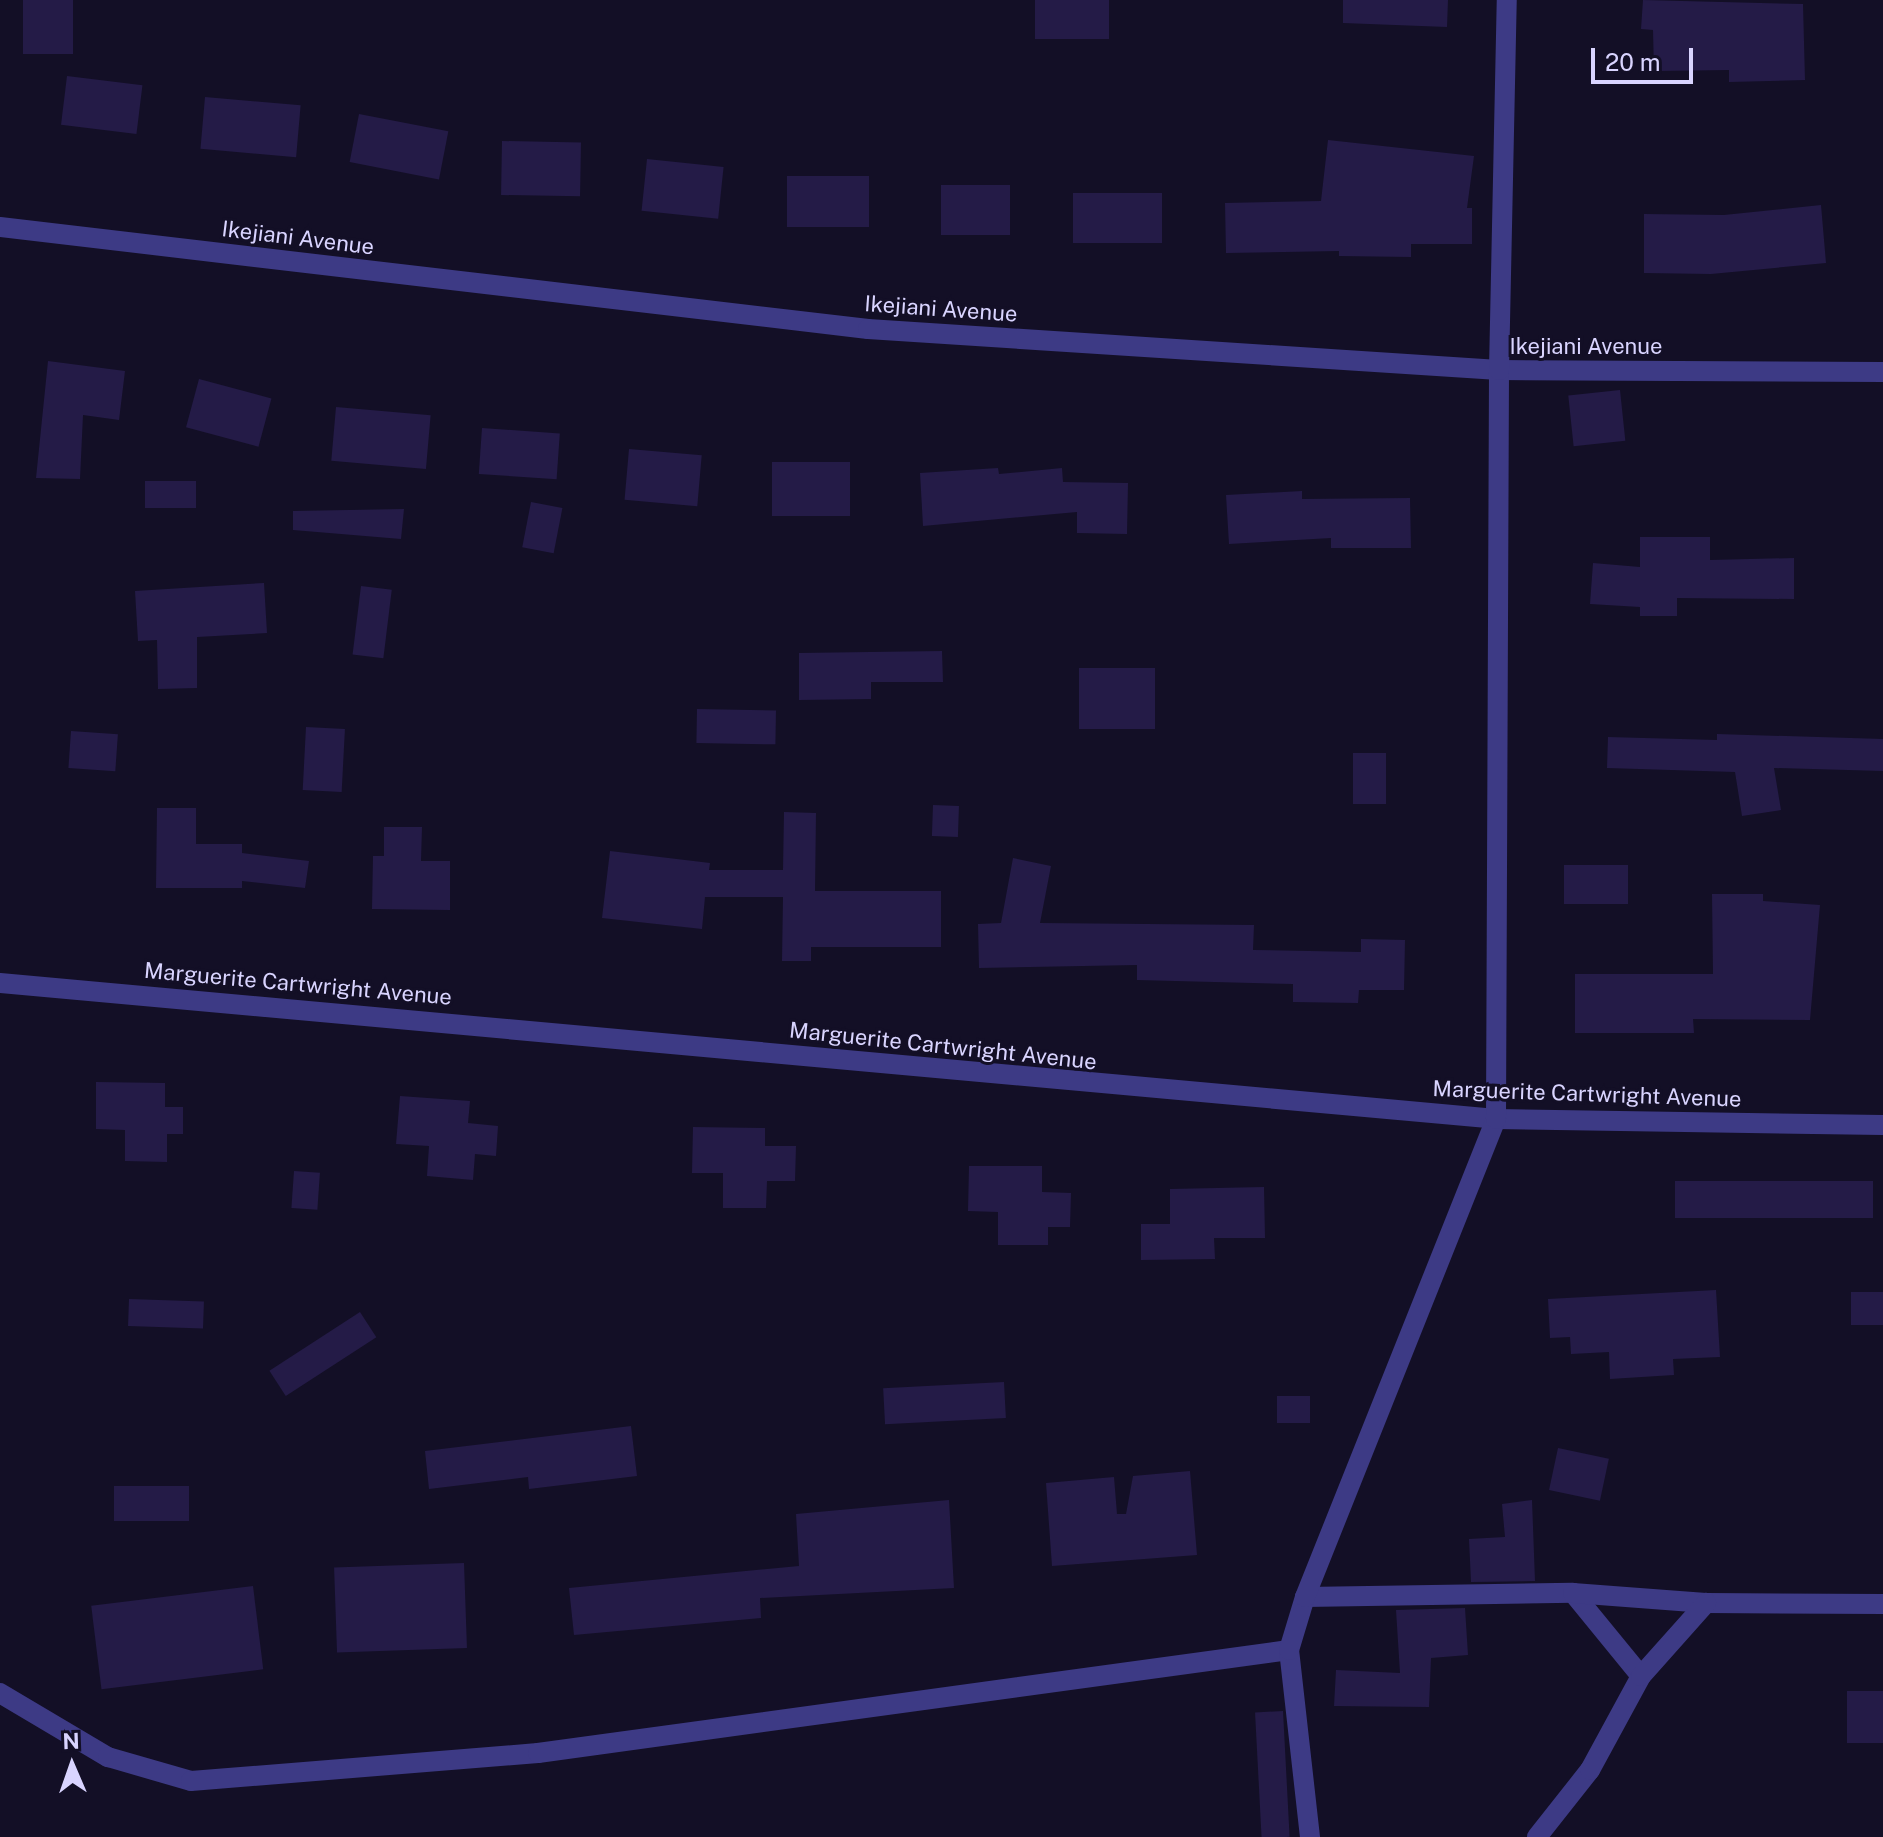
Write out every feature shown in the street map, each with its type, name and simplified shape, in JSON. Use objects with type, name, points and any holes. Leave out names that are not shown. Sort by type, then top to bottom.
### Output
[{"type":"street","points":[[1310,1837],[1289,1650],[1305,1597],[1496,1119],[1499,370],[1507,0]]},
{"type":"street","name":"Ikejiani Avenue","points":[[0,227],[868,329],[1499,370],[1883,372]]},
{"type":"street","name":"Marguerite Cartwright Avenue","points":[[0,983],[1496,1119],[1883,1125]]},
{"type":"street","points":[[1305,1597],[1573,1593],[1706,1603],[1883,1604]]},
{"type":"street","points":[[1573,1593],[1641,1676]]},
{"type":"street","points":[[1537,1837],[1590,1770],[1641,1676],[1706,1603]]},
{"type":"street","points":[[0,1693],[108,1757],[191,1781],[538,1753],[1289,1650]]},
{"type":"building","points":[[23,0],[73,0],[73,54],[23,54]]},
{"type":"building","points":[[1035,0],[1109,0],[1109,39],[1035,39]]},
{"type":"building","points":[[1343,0],[1448,0],[1447,27],[1343,23]]},
{"type":"building","points":[[1643,0],[1803,4],[1805,80],[1729,82],[1729,70],[1654,71],[1653,30],[1641,29]]},
{"type":"building","points":[[67,76],[142,85],[136,134],[61,125]]},
{"type":"building","points":[[205,97],[301,105],[296,157],[200,149]]},
{"type":"building","points":[[359,114],[448,131],[439,179],[350,162]]},
{"type":"building","points":[[1328,140],[1474,156],[1467,208],[1472,208],[1472,244],[1411,244],[1411,257],[1339,256],[1339,251],[1226,253],[1225,203],[1321,201]]},
{"type":"building","points":[[502,141],[581,142],[580,196],[501,195]]},
{"type":"building","points":[[647,159],[724,167],[718,219],[642,211]]},
{"type":"building","points":[[787,176],[869,176],[869,227],[787,227]]},
{"type":"building","points":[[941,185],[1010,185],[1010,235],[941,235]]},
{"type":"building","points":[[1073,193],[1162,193],[1162,243],[1073,243]]},
{"type":"building","points":[[1821,205],[1826,263],[1711,274],[1644,273],[1644,214],[1724,215]]},
{"type":"building","points":[[48,361],[125,371],[119,420],[83,415],[80,479],[36,478]]},
{"type":"building","points":[[199,379],[271,398],[259,447],[186,427]]},
{"type":"building","points":[[1620,390],[1625,441],[1574,446],[1568,395]]},
{"type":"building","points":[[336,407],[431,415],[426,469],[331,461]]},
{"type":"building","points":[[482,428],[560,433],[557,479],[479,474]]},
{"type":"building","points":[[629,449],[702,455],[697,506],[625,500]]},
{"type":"building","points":[[772,462],[850,462],[850,516],[772,516]]},
{"type":"building","points":[[998,468],[999,474],[1062,468],[1063,482],[1128,483],[1127,534],[1077,533],[1077,512],[923,526],[920,473]]},
{"type":"building","points":[[145,481],[196,481],[196,508],[145,508]]},
{"type":"building","points":[[1302,491],[1302,499],[1410,498],[1411,548],[1331,548],[1331,538],[1229,544],[1226,495]]},
{"type":"building","points":[[531,502],[562,508],[554,553],[522,547]]},
{"type":"building","points":[[404,509],[401,539],[293,530],[293,511]]},
{"type":"building","points":[[1640,537],[1710,537],[1710,560],[1794,558],[1794,599],[1677,598],[1677,616],[1640,616],[1640,607],[1590,604],[1593,563],[1640,567]]},
{"type":"building","points":[[264,583],[267,633],[197,637],[197,688],[158,689],[157,640],[138,641],[135,591]]},
{"type":"building","points":[[361,586],[392,590],[383,658],[353,654]]},
{"type":"building","points":[[942,651],[943,682],[871,682],[871,699],[799,700],[799,653]]},
{"type":"building","points":[[1079,668],[1155,668],[1155,729],[1079,729]]},
{"type":"building","points":[[697,709],[776,710],[775,744],[696,743]]},
{"type":"building","points":[[306,727],[345,729],[342,792],[303,790]]},
{"type":"building","points":[[71,731],[118,734],[115,771],[68,768]]},
{"type":"building","points":[[1717,734],[1883,739],[1883,771],[1774,768],[1781,810],[1742,816],[1735,772],[1607,768],[1608,737],[1717,740]]},
{"type":"building","points":[[1353,753],[1386,753],[1386,804],[1353,804]]},
{"type":"building","points":[[933,805],[959,806],[958,837],[932,836]]},
{"type":"building","points":[[157,808],[196,808],[196,844],[242,844],[242,853],[309,861],[305,888],[242,881],[242,888],[156,888]]},
{"type":"building","points":[[784,812],[816,813],[815,891],[941,891],[941,947],[811,947],[811,961],[782,961],[783,897],[705,897],[702,929],[602,918],[610,851],[710,863],[709,870],[783,870]]},
{"type":"building","points":[[384,827],[422,827],[421,861],[450,861],[450,910],[372,909],[373,856],[384,856]]},
{"type":"building","points":[[1013,858],[1051,866],[1040,923],[1254,925],[1253,950],[1361,952],[1361,939],[1405,940],[1404,990],[1359,990],[1358,1003],[1293,1002],[1293,984],[1137,980],[1137,965],[979,968],[978,924],[1001,923]]},
{"type":"building","points":[[1564,865],[1628,865],[1628,904],[1564,904]]},
{"type":"building","points":[[1712,894],[1763,894],[1763,901],[1820,905],[1810,1020],[1693,1019],[1694,1033],[1575,1033],[1575,974],[1713,974]]},
{"type":"building","points":[[96,1082],[165,1083],[165,1107],[183,1107],[183,1134],[167,1134],[167,1162],[125,1161],[125,1130],[96,1129]]},
{"type":"building","points":[[400,1096],[470,1101],[468,1123],[498,1126],[496,1156],[475,1154],[473,1180],[427,1176],[429,1146],[396,1144]]},
{"type":"building","points":[[693,1127],[765,1128],[765,1146],[796,1146],[795,1181],[767,1181],[766,1208],[723,1208],[723,1173],[692,1173]]},
{"type":"building","points":[[969,1166],[1042,1166],[1042,1192],[1071,1193],[1070,1227],[1048,1227],[1048,1245],[998,1245],[998,1212],[968,1211]]},
{"type":"building","points":[[294,1171],[320,1173],[317,1210],[291,1208]]},
{"type":"building","points":[[1675,1181],[1873,1181],[1873,1218],[1675,1218]]},
{"type":"building","points":[[1264,1187],[1265,1238],[1214,1238],[1215,1259],[1141,1260],[1141,1224],[1170,1224],[1170,1189]]},
{"type":"building","points":[[1716,1290],[1720,1357],[1673,1359],[1674,1375],[1610,1379],[1609,1352],[1571,1354],[1570,1337],[1550,1338],[1548,1299]]},
{"type":"building","points":[[1851,1292],[1883,1292],[1883,1325],[1851,1325]]},
{"type":"building","points":[[129,1299],[204,1302],[203,1329],[128,1326]]},
{"type":"building","points":[[360,1312],[376,1337],[286,1396],[269,1371]]},
{"type":"building","points":[[1004,1382],[1006,1418],[885,1424],[883,1388]]},
{"type":"building","points":[[1277,1396],[1310,1396],[1310,1423],[1277,1423]]},
{"type":"building","points":[[631,1426],[637,1476],[529,1489],[528,1477],[429,1489],[425,1451]]},
{"type":"building","points":[[1558,1448],[1609,1459],[1600,1501],[1549,1490]]},
{"type":"building","points":[[1190,1471],[1197,1555],[1052,1566],[1046,1483],[1114,1477],[1117,1514],[1126,1514],[1133,1476]]},
{"type":"building","points":[[114,1486],[189,1486],[189,1521],[114,1521]]},
{"type":"building","points":[[949,1500],[954,1588],[760,1598],[761,1618],[574,1635],[569,1588],[799,1566],[796,1514]]},
{"type":"building","points":[[1532,1500],[1535,1581],[1471,1582],[1469,1539],[1505,1537],[1502,1504]]},
{"type":"building","points":[[464,1563],[467,1648],[337,1652],[334,1568]]},
{"type":"building","points":[[253,1586],[263,1669],[101,1689],[91,1606]]},
{"type":"building","points":[[1465,1608],[1468,1655],[1431,1658],[1429,1707],[1334,1706],[1336,1670],[1400,1673],[1396,1610]]},
{"type":"building","points":[[1847,1691],[1883,1691],[1883,1743],[1847,1743]]},
{"type":"building","points":[[1283,1711],[1290,1837],[1262,1837],[1255,1712]]}]
